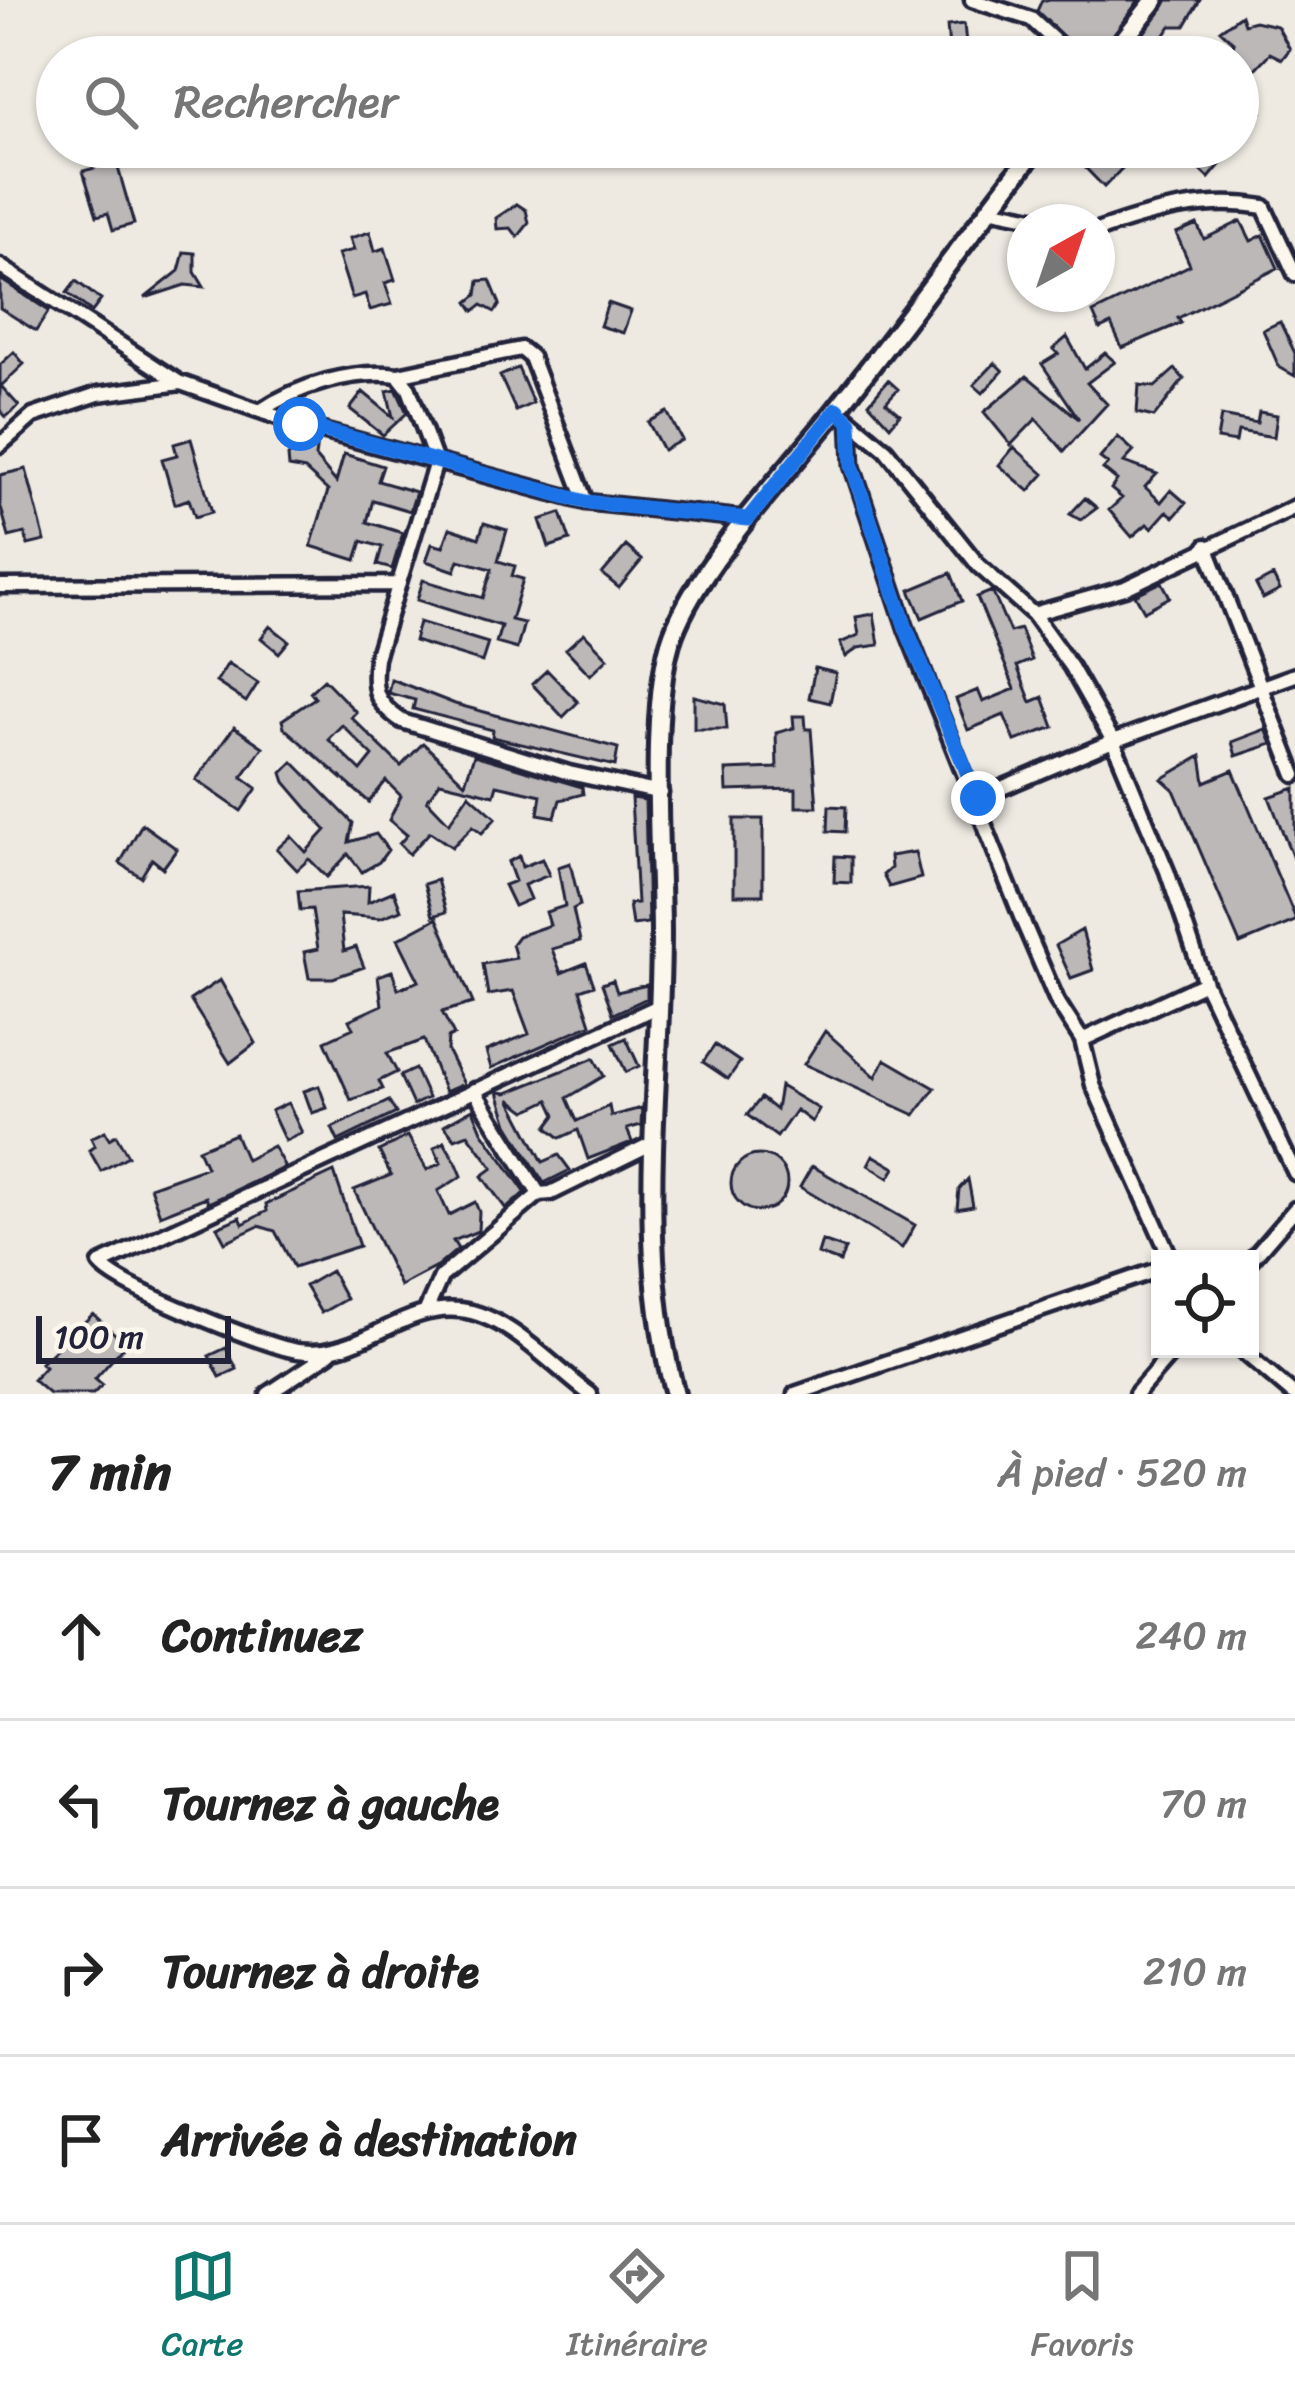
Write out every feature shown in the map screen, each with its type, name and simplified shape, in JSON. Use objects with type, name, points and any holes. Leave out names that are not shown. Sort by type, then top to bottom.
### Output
[{"type":"street","points":[[973,0],[1030,19],[1049,36]]},
{"type":"street","points":[[1127,36],[1155,0]]},
{"type":"street","points":[[675,1394],[663,1351],[651,1245],[661,1005],[664,668],[674,631],[748,519],[843,416],[1021,168]]},
{"type":"street","points":[[1115,224],[1143,214],[1227,200],[1264,207],[1295,274]]},
{"type":"street","points":[[989,209],[1007,213]]},
{"type":"street","points":[[0,266],[181,383],[260,411],[586,502],[748,519]]},
{"type":"street","points":[[260,411],[290,391],[521,349],[531,357],[586,502]]},
{"type":"street","points":[[398,375],[409,389],[436,461],[376,658],[372,685],[379,706],[423,728],[569,772],[661,793]]},
{"type":"street","points":[[0,445],[33,416],[98,394],[181,383]]},
{"type":"street","points":[[843,416],[886,450],[979,566],[1034,614],[1072,667],[1113,741],[1167,871],[1205,983],[1295,1173]]},
{"type":"street","points":[[843,416],[852,466],[906,628],[1040,962],[1082,1040],[1093,1085],[1168,1250]]},
{"type":"street","points":[[1034,614],[1124,588],[1295,507]]},
{"type":"street","points":[[1206,547],[1295,775]]},
{"type":"street","points":[[0,586],[399,584]]},
{"type":"street","points":[[978,798],[1113,741],[1295,675]]},
{"type":"street","points":[[1082,1040],[1205,983]]},
{"type":"street","points":[[336,1349],[285,1348],[194,1314],[100,1264],[103,1258],[661,1005]]},
{"type":"street","points":[[474,1090],[539,1194]]},
{"type":"street","points":[[425,1313],[441,1277],[539,1194],[551,1193],[656,1142]]},
{"type":"street","points":[[1259,1251],[1295,1208]]},
{"type":"street","points":[[795,1394],[1151,1272]]},
{"type":"street","points":[[268,1394],[336,1349],[425,1313],[478,1313],[590,1394]]},
{"type":"street","points":[[1136,1394],[1167,1358]]},
{"type":"street","points":[[1251,1358],[1293,1394]]},
{"type":"building","points":[[1042,0],[1139,0],[1112,36],[1063,36],[1037,11]]},
{"type":"building","points":[[1168,0],[1200,0],[1185,26],[1171,26],[1164,36],[1141,36]]},
{"type":"building","points":[[1241,15],[1244,24],[1255,21],[1277,26],[1290,49],[1282,59],[1270,53],[1259,65],[1259,36],[1226,36],[1220,30]]},
{"type":"building","points":[[964,24],[965,36],[948,36],[947,26]]},
{"type":"building","points":[[118,168],[134,224],[113,230],[108,213],[97,216],[83,171]]},
{"type":"building","points":[[1086,168],[1122,168],[1104,187]]},
{"type":"building","points":[[1198,168],[1217,168],[1209,178]]},
{"type":"building","points":[[517,204],[526,210],[529,223],[518,237],[511,228],[497,229],[496,218]]},
{"type":"building","points":[[1241,221],[1251,241],[1263,235],[1278,268],[1178,318],[1181,323],[1122,348],[1111,324],[1100,329],[1093,313],[1115,312],[1115,302],[1190,265],[1176,233],[1197,224],[1204,239]]},
{"type":"building","points":[[370,232],[375,251],[385,248],[395,280],[385,283],[392,304],[370,310],[365,294],[352,298],[338,254],[354,250],[350,238]]},
{"type":"building","points":[[184,252],[195,253],[195,272],[204,287],[185,285],[145,298],[179,271]]},
{"type":"building","points":[[0,279],[49,311],[36,331],[0,308]]},
{"type":"building","points":[[490,280],[500,304],[495,312],[482,305],[474,311],[468,302],[477,295],[479,281]]},
{"type":"building","points":[[76,281],[101,300],[92,312],[67,293]]},
{"type":"building","points":[[608,303],[631,311],[623,333],[600,326]]},
{"type":"building","points":[[1280,322],[1295,353],[1295,376],[1279,367],[1263,330]]},
{"type":"building","points":[[1067,337],[1085,369],[1105,353],[1115,362],[1087,383],[1107,404],[1064,451],[1036,419],[1011,445],[984,412],[1027,376],[1079,419],[1042,364],[1058,354],[1053,349]]},
{"type":"building","points":[[14,352],[24,364],[1,386],[19,406],[6,417],[0,410],[0,365]]},
{"type":"building","points":[[995,363],[1003,371],[983,393],[974,385]]},
{"type":"building","points":[[518,368],[533,403],[516,411],[500,376]]},
{"type":"building","points":[[1175,369],[1184,379],[1154,417],[1137,413],[1139,385],[1155,387]]},
{"type":"building","points":[[888,380],[898,389],[886,402],[900,414],[890,426],[869,403]]},
{"type":"building","points":[[396,389],[407,413],[383,435],[350,409],[363,392],[393,417],[387,391]]},
{"type":"building","points":[[667,412],[682,440],[663,450],[648,422]]},
{"type":"building","points":[[1259,412],[1277,415],[1274,437],[1238,431],[1236,442],[1217,439],[1221,416],[1257,423]]},
{"type":"building","points":[[1118,437],[1134,451],[1124,462],[1157,474],[1145,487],[1161,502],[1171,490],[1186,503],[1174,517],[1167,511],[1152,528],[1147,524],[1132,537],[1109,510],[1122,498],[1111,489],[1117,480],[1103,469],[1108,464],[1100,458]]},
{"type":"building","points":[[191,439],[212,512],[195,517],[189,499],[175,504],[162,459],[177,455],[174,444]]},
{"type":"building","points":[[304,440],[317,442],[315,457],[336,482],[344,454],[383,466],[378,481],[416,492],[410,511],[373,500],[367,522],[403,533],[392,569],[377,565],[382,547],[362,541],[356,560],[311,546],[328,491],[305,470],[289,467],[288,456]]},
{"type":"building","points":[[1014,447],[1044,474],[1029,491],[999,465]]},
{"type":"building","points":[[26,469],[45,541],[28,545],[25,533],[9,537],[0,504],[0,475]]},
{"type":"building","points":[[1085,498],[1097,508],[1081,520],[1070,514]]},
{"type":"building","points":[[561,513],[570,540],[549,547],[540,520]]},
{"type":"building","points":[[484,523],[507,530],[498,561],[515,566],[512,576],[523,579],[511,620],[524,623],[517,649],[496,643],[501,626],[417,600],[423,580],[483,598],[492,569],[459,560],[455,571],[426,561],[432,544],[443,547],[450,528],[479,538]]},
{"type":"building","points":[[626,546],[642,560],[619,588],[602,574]]},
{"type":"building","points":[[951,573],[962,601],[922,618],[910,590]]},
{"type":"building","points":[[1273,576],[1280,590],[1263,599],[1256,585]]},
{"type":"building","points":[[1162,582],[1170,597],[1144,611],[1135,595]]},
{"type":"building","points":[[992,591],[1010,632],[1020,629],[1032,660],[1017,666],[1031,702],[1043,697],[1054,727],[1015,741],[1004,715],[968,730],[956,699],[978,690],[983,702],[1015,689],[977,597]]},
{"type":"building","points":[[874,614],[879,645],[858,648],[846,657],[840,643],[859,635],[856,617]]},
{"type":"building","points":[[419,622],[488,643],[482,662],[414,641]]},
{"type":"building","points":[[270,626],[289,641],[279,653],[261,638]]},
{"type":"building","points":[[584,633],[608,658],[590,675],[566,649]]},
{"type":"building","points":[[228,663],[258,683],[246,702],[216,682]]},
{"type":"building","points":[[815,668],[836,673],[830,703],[809,698]]},
{"type":"building","points":[[547,670],[578,702],[563,717],[532,684]]},
{"type":"building","points":[[324,679],[356,712],[351,717],[401,766],[423,743],[465,783],[474,755],[582,787],[583,794],[560,800],[555,817],[538,814],[541,795],[497,785],[494,795],[440,782],[427,800],[449,823],[469,794],[496,818],[482,833],[473,826],[452,847],[430,832],[409,854],[399,844],[407,835],[389,820],[401,796],[386,781],[369,802],[284,728],[282,720],[315,698],[310,692]],"holes":[[[342,725],[373,756],[361,771],[328,739]]]},
{"type":"building","points":[[391,679],[455,704],[618,748],[615,766],[492,737],[493,730],[413,709],[415,700],[388,693]]},
{"type":"building","points":[[694,696],[725,704],[727,729],[694,729]]},
{"type":"building","points":[[793,716],[805,716],[806,729],[811,729],[817,807],[796,807],[796,789],[727,791],[726,770],[777,768],[776,733],[794,728]]},
{"type":"building","points":[[234,727],[263,747],[242,777],[257,788],[241,811],[196,780]]},
{"type":"building","points":[[1266,729],[1272,744],[1236,756],[1232,742]]},
{"type":"building","points":[[1201,756],[1205,782],[1233,770],[1295,917],[1240,944],[1174,790],[1162,779]]},
{"type":"building","points":[[293,762],[353,823],[349,842],[376,834],[388,850],[379,862],[362,872],[348,854],[327,877],[309,859],[297,870],[277,849],[291,836],[306,852],[326,830],[285,782],[282,773]]},
{"type":"building","points":[[1295,788],[1295,861],[1294,861],[1269,797]]},
{"type":"building","points":[[631,798],[645,800],[648,923],[632,925],[629,904],[637,903]]},
{"type":"building","points":[[829,806],[846,807],[845,832],[828,831]]},
{"type":"building","points":[[734,819],[763,819],[763,895],[734,895]]},
{"type":"building","points":[[142,824],[177,849],[163,868],[152,859],[141,877],[120,863]]},
{"type":"building","points":[[915,852],[921,878],[889,887],[883,875],[891,868],[890,856]]},
{"type":"building","points":[[519,856],[522,867],[542,859],[549,875],[524,885],[530,899],[514,906],[504,885],[515,881],[508,862]]},
{"type":"building","points":[[835,856],[851,857],[851,883],[834,882]]},
{"type":"building","points":[[570,863],[580,905],[573,909],[580,941],[552,949],[561,973],[586,963],[594,985],[580,990],[591,1024],[491,1068],[486,1051],[529,1034],[513,991],[488,995],[483,964],[516,958],[512,944],[518,936],[550,925],[546,912],[565,906],[558,867]]},
{"type":"building","points":[[437,880],[446,912],[433,916],[424,884]]},
{"type":"building","points":[[369,886],[368,902],[394,891],[401,910],[380,918],[340,915],[344,951],[356,947],[364,967],[333,978],[309,978],[304,952],[318,949],[312,909],[300,910],[298,891]]},
{"type":"building","points":[[437,918],[473,1003],[442,1012],[454,1035],[448,1038],[447,1050],[464,1084],[445,1092],[424,1040],[387,1053],[397,1072],[379,1081],[383,1089],[351,1100],[325,1041],[353,1028],[349,1020],[382,1005],[378,976],[392,971],[398,989],[419,981],[398,939]]},
{"type":"building","points":[[1082,930],[1093,970],[1071,978],[1056,945]]},
{"type":"building","points":[[220,980],[256,1043],[230,1063],[190,1000]]},
{"type":"building","points":[[613,980],[617,992],[647,985],[647,998],[613,1014],[602,984]]},
{"type":"building","points":[[825,1031],[876,1077],[885,1059],[935,1088],[915,1115],[804,1064]]},
{"type":"building","points":[[626,1038],[639,1066],[626,1072],[613,1044]]},
{"type":"building","points":[[715,1045],[740,1062],[728,1079],[703,1062]]},
{"type":"building","points":[[594,1058],[604,1076],[567,1098],[577,1121],[609,1106],[611,1116],[642,1108],[641,1125],[627,1129],[632,1142],[588,1159],[578,1130],[560,1138],[547,1127],[556,1115],[549,1100],[526,1111],[510,1099],[543,1162],[559,1155],[570,1170],[544,1183],[508,1124],[498,1092],[507,1093]]},
{"type":"building","points":[[415,1069],[428,1098],[413,1105],[400,1076]]},
{"type":"building","points":[[319,1086],[327,1108],[312,1113],[304,1091]]},
{"type":"building","points":[[780,1086],[819,1109],[812,1122],[796,1110],[777,1137],[747,1115],[761,1098],[776,1110]]},
{"type":"building","points":[[389,1101],[396,1113],[338,1141],[332,1128]]},
{"type":"building","points":[[288,1103],[302,1133],[285,1141],[271,1111]]},
{"type":"building","points":[[473,1109],[482,1131],[525,1192],[506,1209],[482,1176],[493,1168],[468,1134],[455,1139],[444,1125]]},
{"type":"building","points":[[105,1131],[109,1139],[116,1135],[128,1156],[101,1171],[89,1150],[95,1146],[91,1138]]},
{"type":"building","points":[[235,1134],[246,1160],[273,1146],[285,1167],[208,1203],[206,1197],[160,1215],[150,1187],[206,1167],[198,1149]]},
{"type":"building","points":[[408,1136],[427,1170],[441,1163],[434,1148],[444,1142],[462,1176],[438,1191],[449,1215],[475,1202],[478,1231],[453,1241],[458,1249],[438,1266],[400,1286],[354,1190],[391,1175],[379,1151]]},
{"type":"building","points":[[759,1155],[779,1163],[787,1183],[779,1203],[759,1211],[739,1203],[731,1183],[739,1163]]},
{"type":"building","points":[[873,1155],[895,1168],[889,1178],[868,1165]]},
{"type":"building","points":[[812,1166],[915,1225],[902,1248],[800,1187]]},
{"type":"building","points":[[334,1172],[359,1246],[294,1267],[275,1231],[259,1226],[225,1242],[217,1227],[240,1217],[243,1224],[267,1211],[266,1204]]},
{"type":"building","points":[[968,1179],[973,1206],[957,1209],[959,1189]]},
{"type":"building","points":[[822,1241],[845,1249],[840,1262],[818,1254]]},
{"type":"building","points":[[331,1271],[346,1299],[321,1313],[305,1286]]},
{"type":"building","points":[[93,1314],[126,1344],[95,1379],[102,1385],[93,1394],[49,1394],[33,1380],[45,1367],[41,1363]]},
{"type":"building","points":[[226,1348],[237,1369],[220,1377],[209,1356]]},
{"type":"route","points":[[300,424],[586,502],[748,519],[837,409],[850,422],[852,466],[906,628],[978,798]]}]
